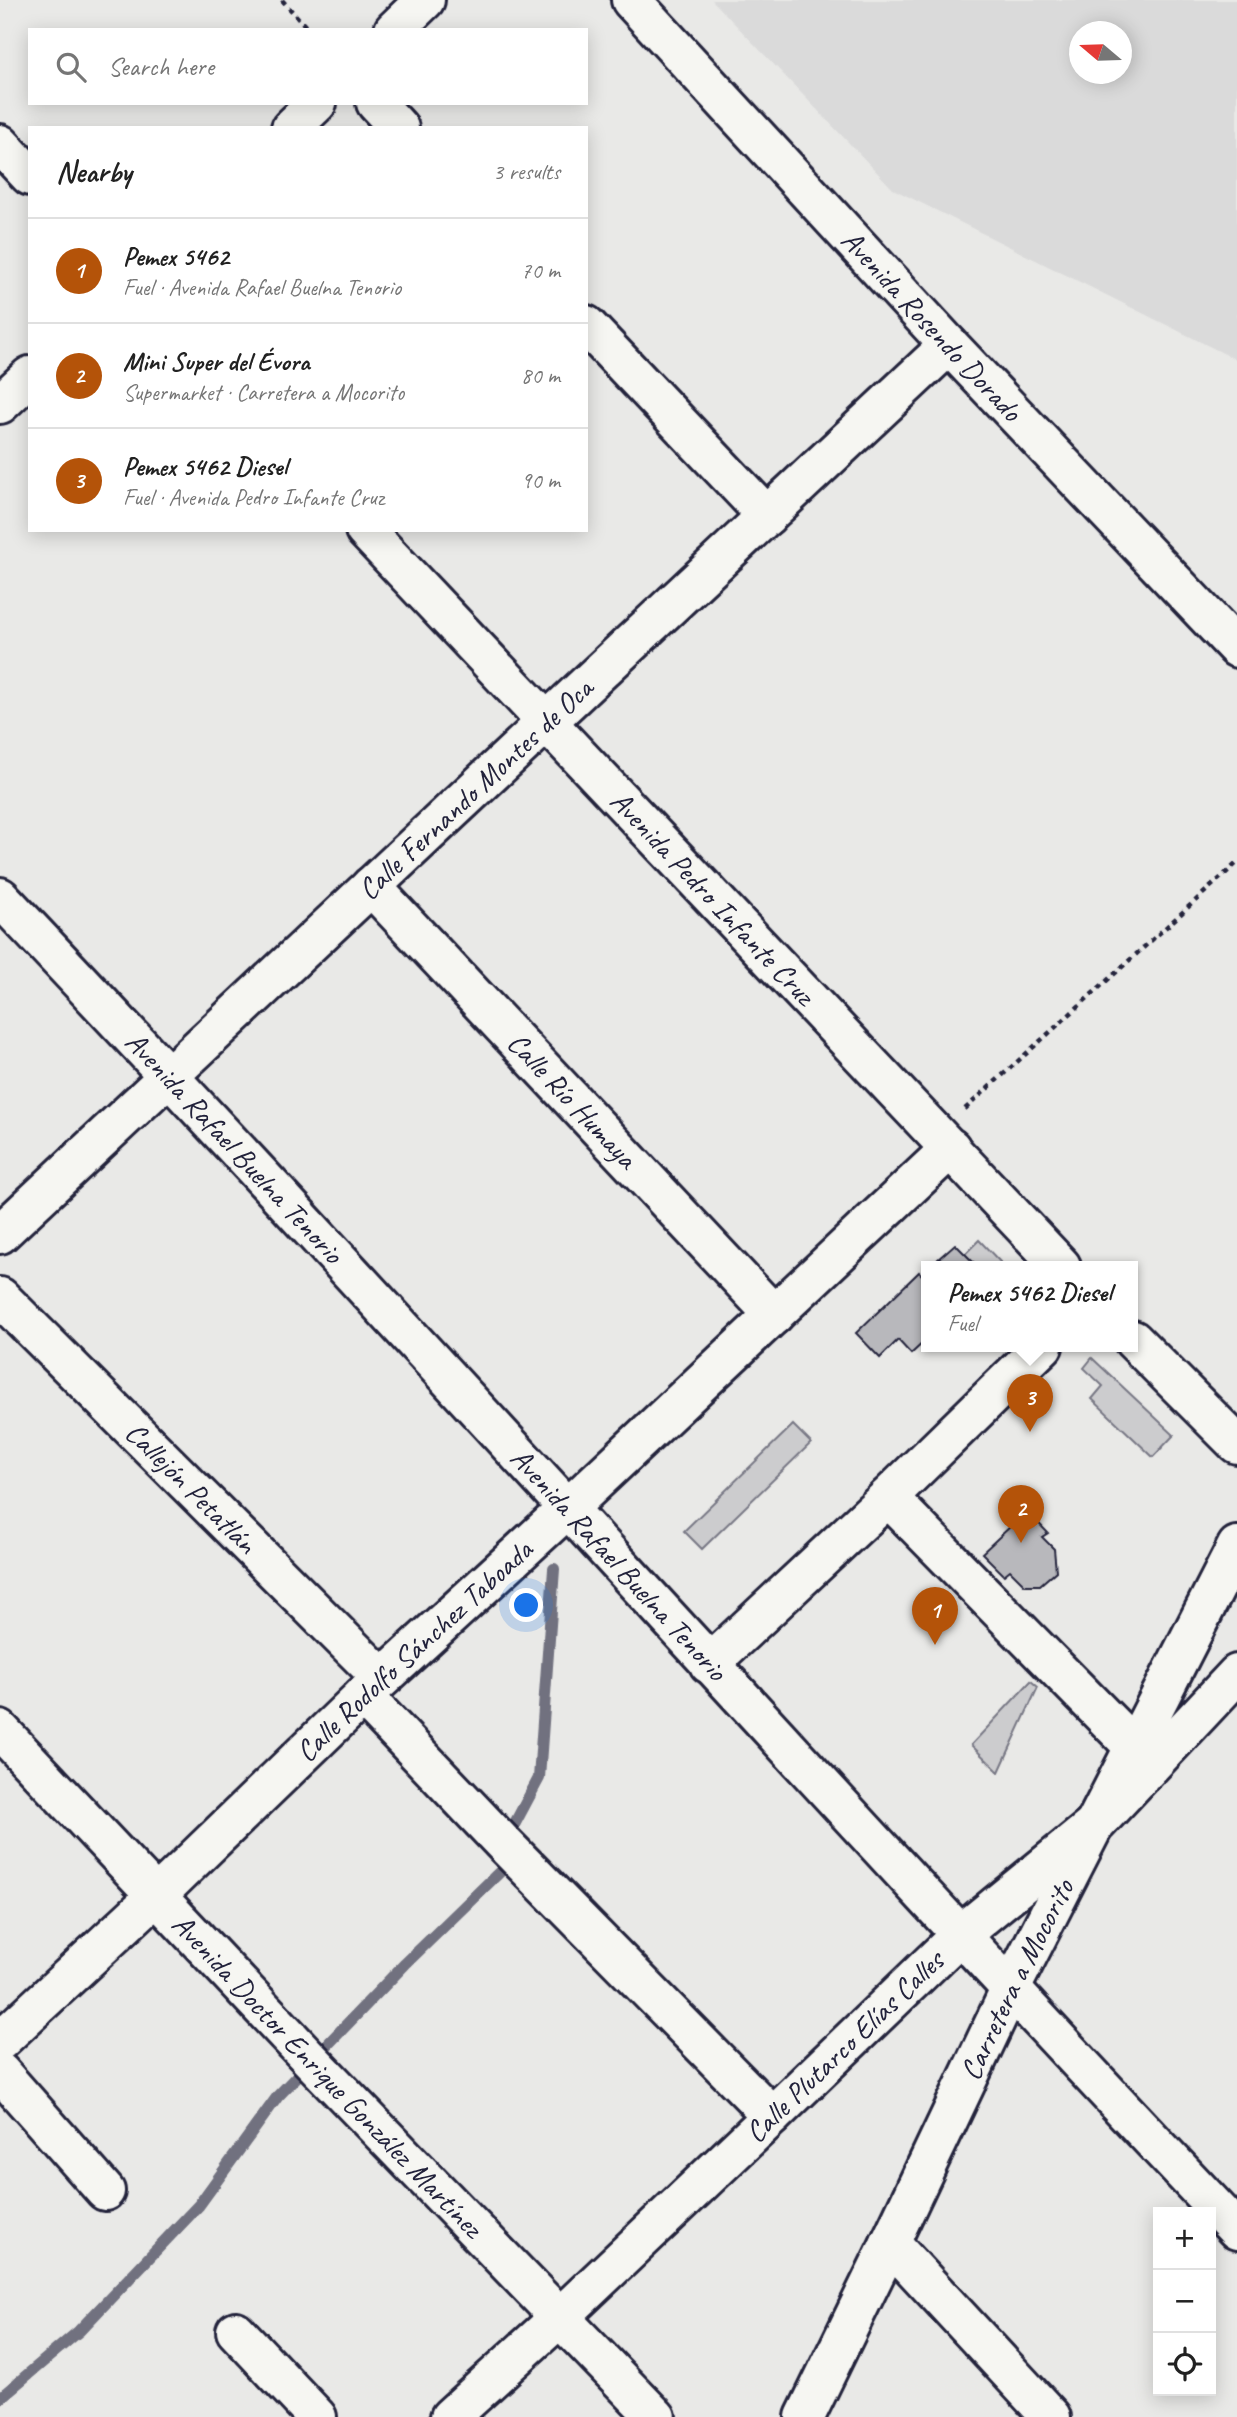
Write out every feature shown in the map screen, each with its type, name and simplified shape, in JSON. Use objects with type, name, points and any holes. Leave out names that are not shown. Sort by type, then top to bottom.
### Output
[{"type":"street","points":[[396,28],[425,0]]},
{"type":"street","name":"Avenida Rosendo Dorado","points":[[631,0],[949,345],[1237,648]]},
{"type":"street","points":[[293,126],[315,105]]},
{"type":"street","points":[[378,105],[398,126]]},
{"type":"street","points":[[0,144],[28,174]]},
{"type":"street","points":[[588,327],[768,516]]},
{"type":"street","name":"Calle Fernando Montes de Oca","points":[[0,1234],[949,345]]},
{"type":"street","points":[[0,404],[28,378]]},
{"type":"street","name":"Avenida Pedro Infante Cruz","points":[[367,532],[1056,1261]]},
{"type":"street","name":"Calle Río Humaya","points":[[371,886],[774,1315]]},
{"type":"street","name":"Avenida Rafael Buelna Tenorio","points":[[0,897],[169,1075],[1010,1990],[1237,2230]]},
{"type":"street","name":"Calle Rodolfo Sánchez Taboada","points":[[0,2040],[157,1895],[372,1687],[774,1315],[945,1141]]},
{"type":"street","name":"Callejón Petatlán","points":[[0,1297],[372,1687],[504,1844],[772,2116]]},
{"type":"street","points":[[1138,1345],[1237,1444]]},
{"type":"street","points":[[709,1664],[888,1497],[1037,1352]]},
{"type":"street","points":[[888,1497],[1135,1747]]},
{"type":"street","name":"Carretera a Mocorito","points":[[805,2417],[1010,1990],[1237,1546]]},
{"type":"street","name":"Calle Plutarco Elías Calles","points":[[450,2417],[559,2318],[960,1935],[1098,1822],[1237,1674]]},
{"type":"street","name":"Avenida Doctor Enrique González Martínez","points":[[0,1730],[656,2417]]},
{"type":"street","points":[[0,2072],[105,2191]]},
{"type":"street","points":[[890,2243],[1051,2417]]},
{"type":"street","points":[[236,2331],[317,2417]]},
{"type":"path","points":[[282,0],[307,28]]},
{"type":"path","points":[[945,1141],[1237,863]]},
{"type":"shaded area","points":[[712,0],[1237,0],[1237,360],[893,189]]},
{"type":"shaded area","points":[[979,1240],[999,1261],[972,1261],[965,1254]]},
{"type":"shaded area","points":[[1092,1358],[1174,1435],[1153,1457],[1092,1399],[1103,1386],[1084,1368]]},
{"type":"shaded area","points":[[793,1425],[811,1443],[702,1549],[684,1531]]},
{"type":"shaded area","points":[[1031,1681],[1038,1687],[999,1772],[971,1745]]},
{"type":"building","points":[[955,1244],[972,1261],[940,1261],[938,1259]]},
{"type":"building","points":[[919,1272],[921,1274],[921,1345],[911,1354],[898,1340],[880,1358],[856,1333]]},
{"type":"building","points":[[1027,1511],[1048,1533],[1042,1537],[1054,1549],[1056,1571],[1040,1585],[1025,1585],[1010,1570],[1004,1575],[982,1553]]},
{"type":"waterway","points":[[506,1840],[539,1778],[554,1569]]},
{"type":"waterway","points":[[0,2398],[79,2331],[199,2205],[278,2096],[405,1964],[511,1861],[509,1857]]},
{"type":"place","name":"Pemex 5462 Diesel","points":[[1030,1432]]},
{"type":"place","name":"Mini Super del Évora","points":[[1021,1543]]},
{"type":"place","name":"Pemex 5462","points":[[935,1645]]}]
